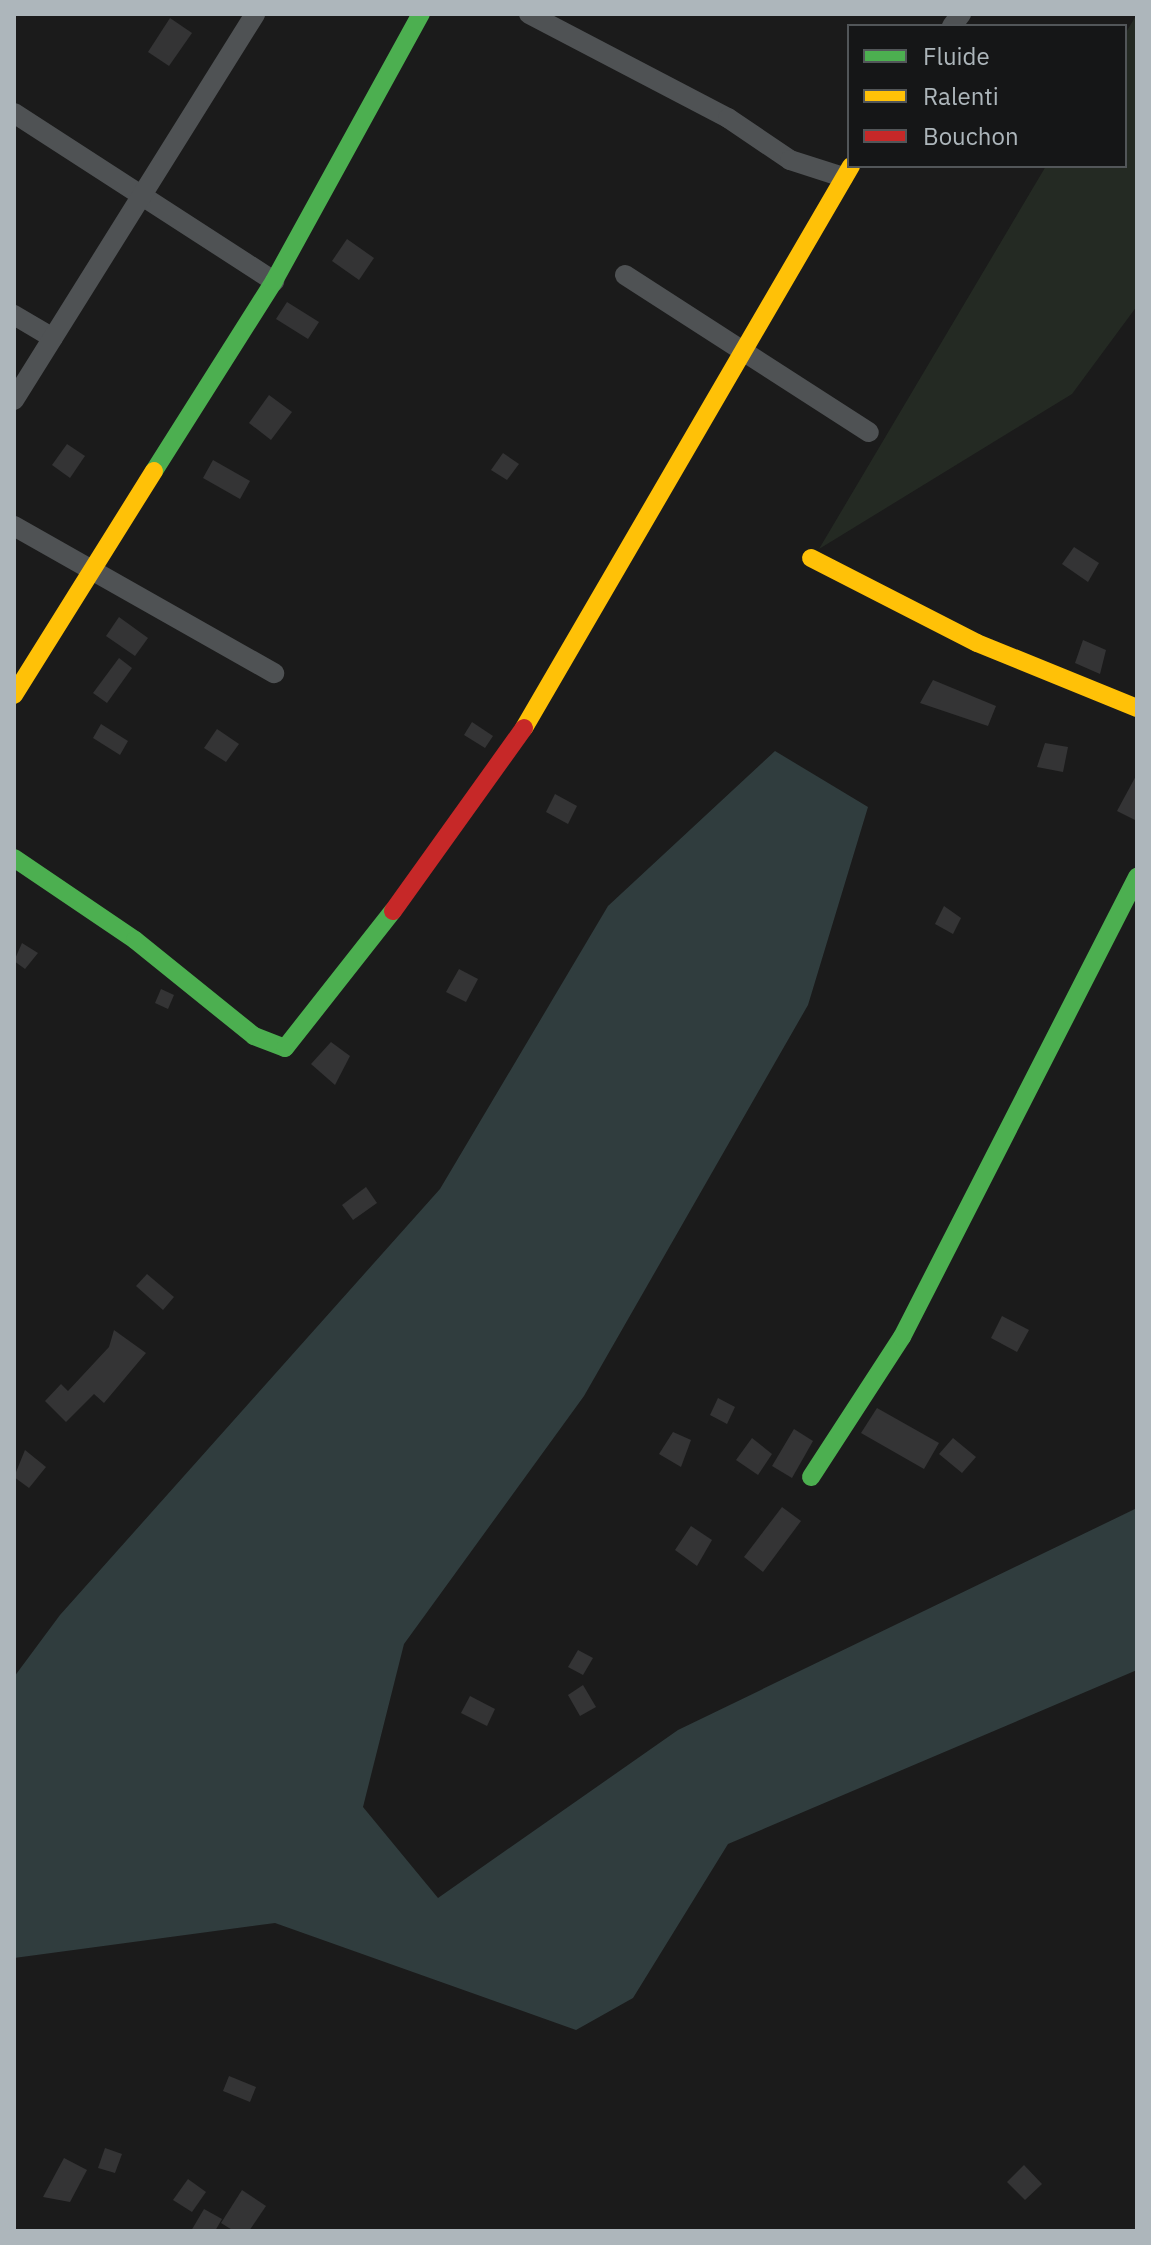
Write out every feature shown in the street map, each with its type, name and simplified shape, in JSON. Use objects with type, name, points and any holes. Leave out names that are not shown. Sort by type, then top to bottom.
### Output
[{"type":"street","points":[[14,400],[255,14]]},
{"type":"street","points":[[14,695],[91,567],[274,281],[421,14]]},
{"type":"street","points":[[14,858],[135,940],[254,1036],[285,1048],[318,1015],[533,715],[743,347],[847,172],[790,160],[728,118],[529,14]]},
{"type":"street","points":[[14,113],[274,281]]},
{"type":"street","points":[[625,275],[743,347],[869,432]]},
{"type":"street","points":[[14,315],[53,338]]},
{"type":"street","points":[[14,526],[274,673]]},
{"type":"street","points":[[811,558],[977,643],[1137,708]]},
{"type":"street","points":[[811,1477],[902,1337],[1137,877]]},
{"type":"shaded area","points":[[1137,14],[1137,306],[1072,394],[819,549],[1045,168],[1127,168],[1127,31]]},
{"type":"shaded area","points":[[775,751],[868,807],[808,1005],[584,1396],[404,1644],[363,1807],[438,1898],[678,1730],[1137,1508],[1137,1670],[728,1844],[633,1998],[576,2030],[275,1923],[14,1958],[14,1677],[60,1615],[440,1189],[608,906]]},
{"type":"building","points":[[170,18],[192,33],[169,66],[148,52]]},
{"type":"building","points":[[347,239],[374,258],[359,280],[332,261]]},
{"type":"building","points":[[287,302],[319,322],[308,339],[276,319]]},
{"type":"building","points":[[269,395],[292,412],[271,440],[249,423]]},
{"type":"building","points":[[67,444],[85,456],[70,478],[52,465]]},
{"type":"building","points":[[503,453],[519,464],[507,480],[491,470]]},
{"type":"building","points":[[213,460],[250,481],[240,499],[203,478]]},
{"type":"building","points":[[1074,547],[1099,563],[1088,582],[1062,564]]},
{"type":"building","points":[[119,617],[148,638],[135,656],[106,636]]},
{"type":"building","points":[[1083,640],[1106,650],[1100,674],[1075,663]]},
{"type":"building","points":[[119,658],[132,668],[107,703],[93,693]]},
{"type":"building","points":[[933,680],[996,706],[988,726],[920,703]]},
{"type":"building","points":[[472,722],[493,736],[485,748],[464,735]]},
{"type":"building","points":[[101,724],[128,741],[120,755],[93,738]]},
{"type":"building","points":[[217,729],[239,744],[226,762],[204,748]]},
{"type":"building","points":[[1045,743],[1068,747],[1063,772],[1037,767]]},
{"type":"building","points":[[1137,774],[1137,821],[1117,811]]},
{"type":"building","points":[[555,794],[577,806],[568,824],[546,812]]},
{"type":"building","points":[[944,906],[961,918],[953,934],[935,924]]},
{"type":"building","points":[[22,943],[38,953],[25,969],[14,961]]},
{"type":"building","points":[[459,969],[478,979],[466,1002],[446,992]]},
{"type":"building","points":[[161,989],[174,995],[168,1009],[155,1003]]},
{"type":"building","points":[[331,1042],[350,1056],[335,1085],[311,1064]]},
{"type":"building","points":[[366,1187],[377,1203],[353,1220],[342,1205]]},
{"type":"building","points":[[147,1274],[174,1297],[163,1310],[136,1286]]},
{"type":"building","points":[[1002,1316],[1029,1330],[1017,1352],[991,1338]]},
{"type":"building","points":[[114,1330],[146,1353],[104,1403],[94,1394],[66,1422],[45,1401],[61,1384],[68,1391],[109,1347]]},
{"type":"building","points":[[718,1398],[735,1407],[727,1424],[710,1415]]},
{"type":"building","points":[[877,1408],[939,1443],[924,1469],[861,1433]]},
{"type":"building","points":[[794,1429],[813,1441],[792,1478],[772,1466]]},
{"type":"building","points":[[673,1432],[691,1440],[681,1467],[659,1454]]},
{"type":"building","points":[[752,1438],[772,1454],[758,1475],[736,1460]]},
{"type":"building","points":[[953,1438],[976,1457],[962,1473],[939,1454]]},
{"type":"building","points":[[25,1450],[46,1467],[29,1488],[14,1477]]},
{"type":"building","points":[[782,1507],[801,1521],[763,1572],[744,1557]]},
{"type":"building","points":[[691,1526],[712,1540],[697,1566],[675,1550]]},
{"type":"building","points":[[578,1650],[593,1658],[583,1675],[568,1667]]},
{"type":"building","points":[[583,1685],[596,1707],[580,1716],[568,1695]]},
{"type":"building","points":[[470,1696],[495,1709],[487,1726],[461,1713]]},
{"type":"building","points":[[229,2076],[256,2087],[250,2102],[223,2091]]},
{"type":"building","points":[[105,2148],[122,2154],[115,2173],[98,2168]]},
{"type":"building","points":[[64,2158],[87,2170],[70,2202],[43,2197]]},
{"type":"building","points":[[1024,2165],[1042,2184],[1025,2200],[1007,2182]]},
{"type":"building","points":[[188,2179],[206,2192],[192,2212],[173,2200]]},
{"type":"building","points":[[242,2190],[266,2206],[249,2231],[234,2231],[221,2223]]},
{"type":"building","points":[[204,2209],[222,2219],[215,2231],[191,2231]]},
{"type":"traffic: fast","points":[[154,471],[274,281],[421,14]]},
{"type":"traffic: fast","points":[[14,858],[135,940],[254,1036],[285,1048],[393,911]]},
{"type":"traffic: fast","points":[[811,1477],[902,1337],[1137,877]]},
{"type":"traffic: slow","points":[[524,728],[850,168]]},
{"type":"traffic: slow","points":[[14,695],[154,471]]},
{"type":"traffic: slow","points":[[811,558],[977,643],[1137,708]]},
{"type":"traffic: jam","points":[[393,911],[524,728]]}]
